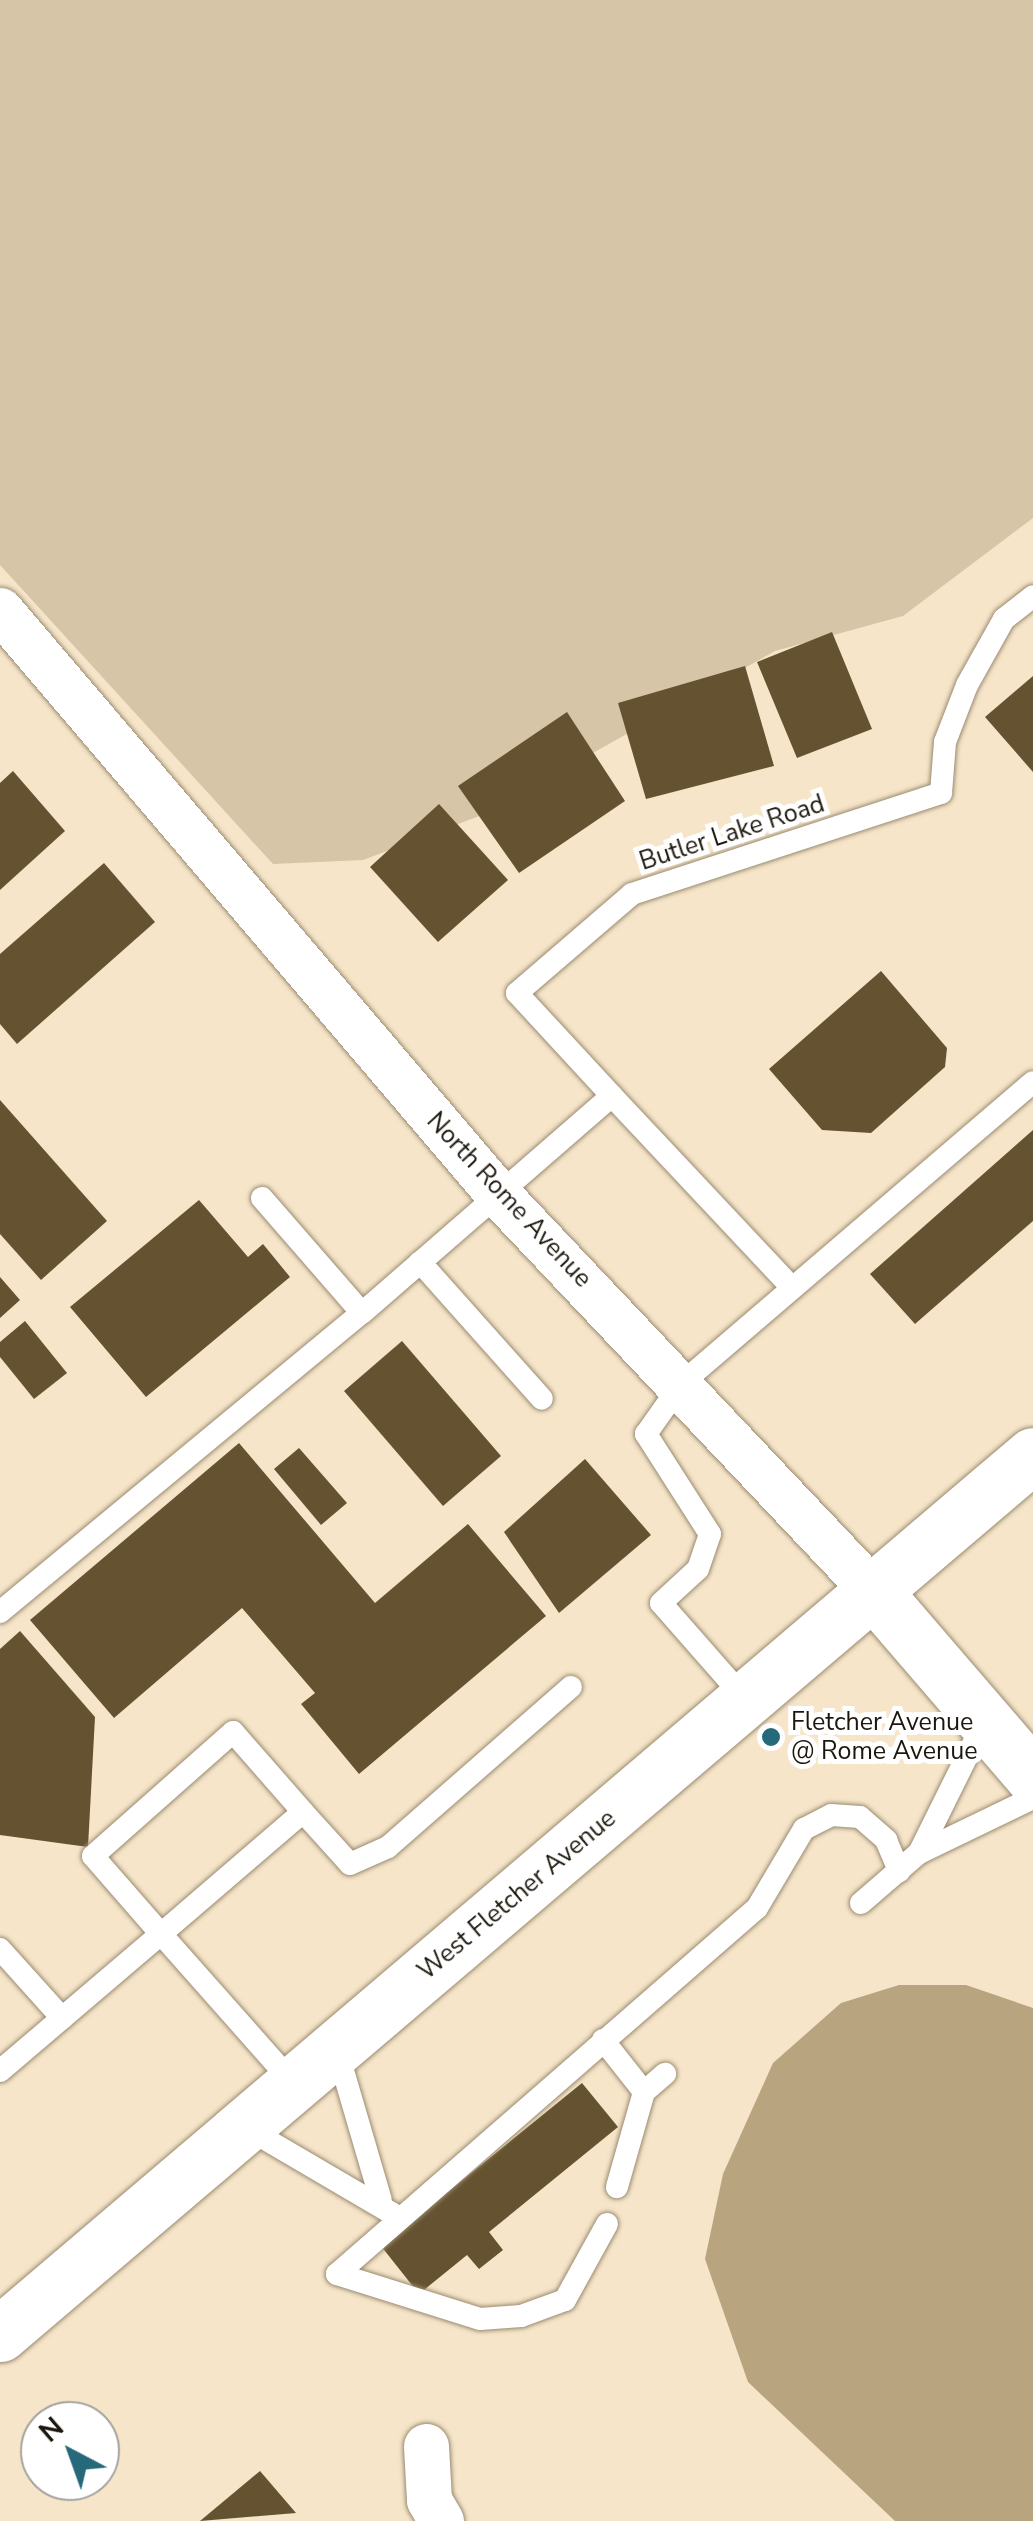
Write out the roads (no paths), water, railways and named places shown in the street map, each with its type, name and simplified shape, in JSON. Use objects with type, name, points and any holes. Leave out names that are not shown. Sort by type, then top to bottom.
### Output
[{"type":"main road","name":"West Fletcher Avenue","points":[[0,2334],[1033,1455]]},
{"type":"main road","name":"North Rome Avenue","points":[[875,1593],[1033,1777]]},
{"type":"street","name":"North Rome Avenue","points":[[0,610],[497,1193],[682,1383],[875,1593]]},
{"type":"street","points":[[426,2446],[429,2500],[441,2521]]},
{"type":"lane","name":"Butler Lake Road","points":[[612,1096],[518,992],[632,894],[941,793],[944,742],[967,685],[1004,620],[1033,596]]},
{"type":"lane","points":[[746,1701],[661,1604],[698,1569],[710,1534],[646,1434],[682,1383],[1033,1082]]},
{"type":"lane","points":[[0,1612],[362,1313],[612,1096],[792,1288]]},
{"type":"lane","points":[[262,1198],[362,1313]]},
{"type":"lane","points":[[420,1262],[542,1400]]},
{"type":"lane","points":[[293,2083],[92,1856],[233,1732],[350,1864],[388,1847],[571,1687]]},
{"type":"lane","points":[[919,1854],[986,1720]]},
{"type":"lane","points":[[860,1904],[919,1854],[1033,1798]]},
{"type":"lane","points":[[0,2071],[303,1812]]},
{"type":"lane","points":[[607,2224],[565,2300],[480,2319],[336,2274],[390,2209],[603,2040],[757,1908],[794,1843],[831,1815],[860,1818],[886,1840],[899,1871]]},
{"type":"lane","points":[[0,1949],[62,2018]]},
{"type":"lane","points":[[603,2040],[644,2092]]},
{"type":"lane","points":[[336,2047],[390,2209]]},
{"type":"lane","points":[[618,2188],[644,2092],[664,2074]]},
{"type":"lane","points":[[243,2126],[390,2209]]},
{"type":"place","name":"Fletcher Avenue @ Rome Avenue","points":[[771,1737]]}]
